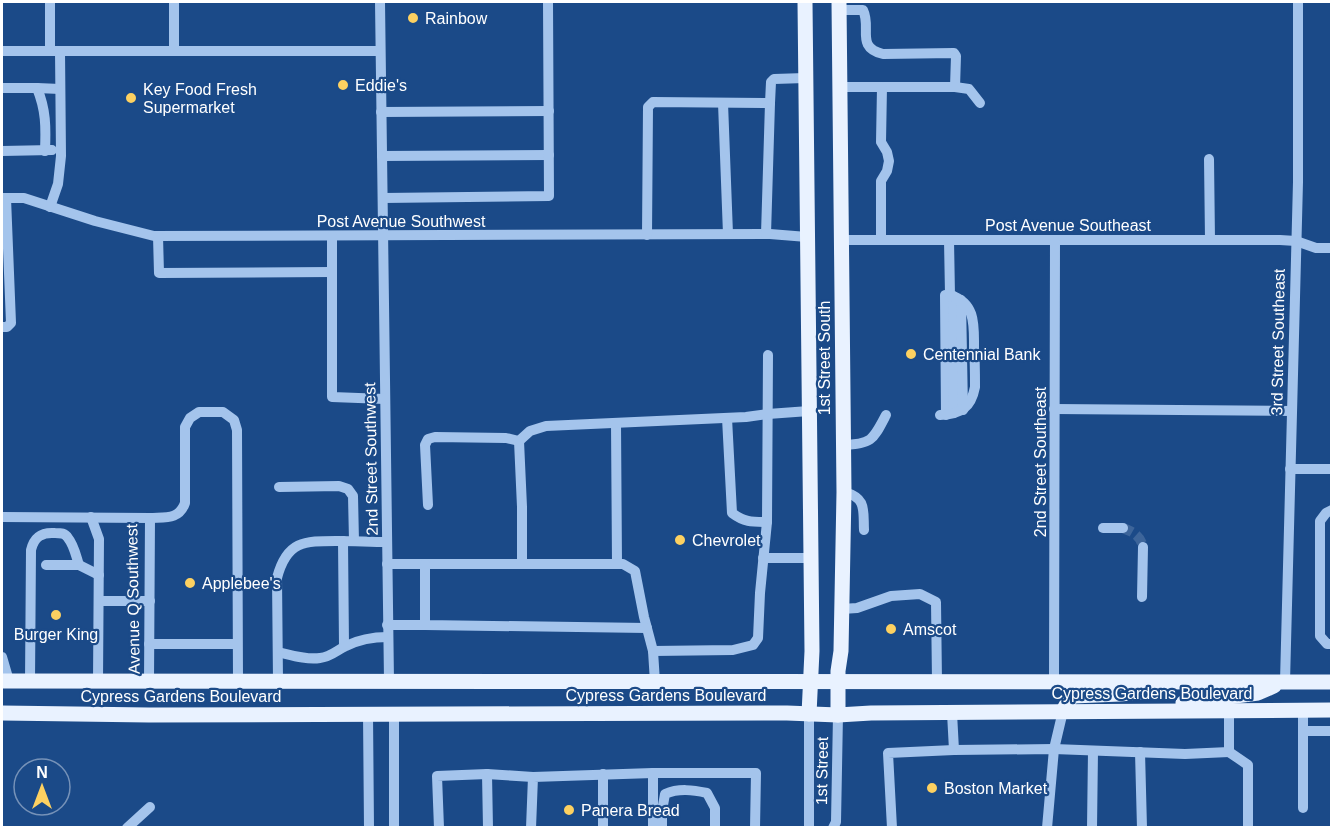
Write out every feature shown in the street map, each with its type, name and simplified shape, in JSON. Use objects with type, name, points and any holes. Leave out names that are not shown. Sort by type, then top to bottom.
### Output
[{"type":"main road","name":"1st Street South","points":[[805,2],[812,651],[808,714]]},
{"type":"main road","name":"1st Street South","points":[[838,715],[844,492],[839,6]]},
{"type":"main road","name":"Cypress Gardens Boulevard","points":[[5,681],[1332,682]]},
{"type":"main road","points":[[1064,711],[1073,696],[1150,691],[1167,682]]},
{"type":"main road","points":[[1162,711],[1165,707],[1184,703],[1258,693],[1285,682]]},
{"type":"main road","name":"Cypress Gardens Boulevard","points":[[2,713],[838,715],[952,712],[1332,710]]},
{"type":"street","points":[[50,2],[60,88],[61,150],[58,184],[50,207]]},
{"type":"street","points":[[174,2],[174,51]]},
{"type":"street","name":"2nd Street Southwest","points":[[380,2],[389,681]]},
{"type":"street","points":[[383,198],[549,196],[548,2]]},
{"type":"street","name":"3rd Street Southeast","points":[[1285,682],[1298,182],[1298,2]]},
{"type":"street","points":[[839,6],[863,10],[868,45],[874,52],[883,54],[954,53],[956,56],[955,87]]},
{"type":"street","points":[[2,51],[380,51]]},
{"type":"street","points":[[766,234],[771,82],[774,79],[805,78]]},
{"type":"street","points":[[839,87],[955,87],[969,89],[980,103]]},
{"type":"street","points":[[881,240],[881,181],[887,171],[889,161],[881,142],[882,87]]},
{"type":"street","points":[[2,88],[60,88]]},
{"type":"street","points":[[37,88],[43,103],[45,151]]},
{"type":"street","points":[[647,235],[648,107],[652,102],[770,104]]},
{"type":"street","points":[[723,103],[728,234]]},
{"type":"street","points":[[381,112],[549,111]]},
{"type":"street","points":[[2,152],[61,150]]},
{"type":"street","points":[[382,156],[549,155]]},
{"type":"street","points":[[1209,159],[1209,240]]},
{"type":"street","points":[[2,327],[7,327],[11,323],[4,198]]},
{"type":"street","name":"Post Avenue Southwest","points":[[4,198],[24,198],[142,234],[158,236],[766,234],[807,237]]},
{"type":"street","points":[[158,236],[159,273],[332,272]]},
{"type":"street","points":[[332,236],[332,397],[385,399]]},
{"type":"street","name":"Post Avenue Southeast","points":[[841,240],[1280,240],[1316,248],[1332,248]]},
{"type":"street","points":[[949,240],[952,296],[951,413],[969,404],[975,387],[974,322],[968,308],[952,296]]},
{"type":"street","name":"2nd Street Southeast","points":[[1054,682],[1055,241]]},
{"type":"street","points":[[653,651],[734,650],[753,645],[758,638],[767,522],[768,355]]},
{"type":"street","points":[[1054,409],[1291,411]]},
{"type":"street","points":[[519,441],[530,431],[546,426],[726,418],[809,411]]},
{"type":"street","points":[[150,518],[174,517],[182,512],[186,503],[185,427],[190,418],[199,412],[223,412],[234,420],[237,430],[238,681]]},
{"type":"street","points":[[843,445],[867,442],[877,433],[886,416]]},
{"type":"street","points":[[726,418],[732,513],[740,520],[747,522],[767,522]]},
{"type":"street","points":[[616,423],[617,564]]},
{"type":"street","points":[[428,505],[425,445],[428,439],[435,437],[506,438],[519,441]]},
{"type":"street","points":[[519,441],[522,563]]},
{"type":"street","points":[[1290,469],[1332,469]]},
{"type":"street","points":[[279,487],[339,486],[348,489],[353,496],[348,541],[344,646]]},
{"type":"street","points":[[844,492],[856,496],[862,504],[864,530]]},
{"type":"street","points":[[1332,510],[1326,513],[1320,521],[1320,636],[1327,644],[1332,644]]},
{"type":"street","name":"Avenue Q Southwest","points":[[2,517],[150,518],[149,681]]},
{"type":"street","points":[[91,517],[99,539],[98,681]]},
{"type":"street","points":[[1102,528],[1123,528]]},
{"type":"street","points":[[30,681],[32,544],[36,538],[47,532],[62,533],[70,541],[79,565]]},
{"type":"street","points":[[278,681],[277,578],[287,554],[298,545],[311,541],[387,542]]},
{"type":"street","points":[[1142,597],[1143,547]]},
{"type":"street","points":[[763,558],[810,558]]},
{"type":"street","points":[[387,564],[623,564],[635,572],[653,651],[656,682]]},
{"type":"street","points":[[425,564],[425,625]]},
{"type":"street","points":[[46,565],[79,565],[99,575]]},
{"type":"street","points":[[842,609],[857,608],[891,596],[920,594],[936,602],[937,682]]},
{"type":"street","points":[[99,601],[150,601]]},
{"type":"street","points":[[387,625],[647,628]]},
{"type":"street","points":[[278,652],[304,658],[321,658],[336,653],[344,646],[371,637],[388,637]]},
{"type":"street","points":[[149,644],[237,644]]},
{"type":"street","points":[[2,657],[5,681]]},
{"type":"street","points":[[1229,710],[1229,752]]},
{"type":"street","points":[[1303,710],[1303,808]]},
{"type":"street","points":[[1047,828],[1054,749],[1064,711]]},
{"type":"street","points":[[952,712],[954,750]]},
{"type":"street","points":[[368,714],[369,828]]},
{"type":"street","points":[[394,714],[394,828]]},
{"type":"street","name":"1st Street","points":[[808,714],[809,828]]},
{"type":"street","name":"1st Street","points":[[833,828],[836,822],[838,715]]},
{"type":"street","points":[[1303,731],[1332,731]]},
{"type":"street","points":[[892,828],[888,753],[1054,749],[1185,754],[1229,752],[1248,765],[1248,828]]},
{"type":"street","points":[[1092,828],[1093,751]]},
{"type":"street","points":[[1140,752],[1142,828]]},
{"type":"street","points":[[652,772],[653,828]]},
{"type":"street","points":[[439,828],[437,776],[487,774],[532,777],[652,772],[756,773],[755,828]]},
{"type":"street","points":[[487,774],[488,828]]},
{"type":"street","points":[[603,774],[603,828]]},
{"type":"street","points":[[531,828],[532,777]]},
{"type":"street","points":[[662,828],[665,794],[674,790],[693,790],[707,793],[715,808],[715,828]]},
{"type":"street","points":[[128,828],[150,807]]},
{"type":"tunnel","points":[[1123,528],[1136,534],[1143,547]]},
{"type":"place","name":"Rainbow","points":[[413,18]]},
{"type":"place","name":"Eddie's","points":[[343,85]]},
{"type":"place","name":"Key Food Fresh Supermarket","points":[[131,98]]},
{"type":"place","name":"Centennial Bank","points":[[911,354]]},
{"type":"place","name":"Chevrolet","points":[[680,540]]},
{"type":"place","name":"Applebee's","points":[[190,583]]},
{"type":"place","name":"Burger King","points":[[56,615]]},
{"type":"place","name":"Amscot","points":[[891,629]]},
{"type":"place","name":"Boston Market","points":[[932,788]]},
{"type":"place","name":"Panera Bread","points":[[569,810]]}]
